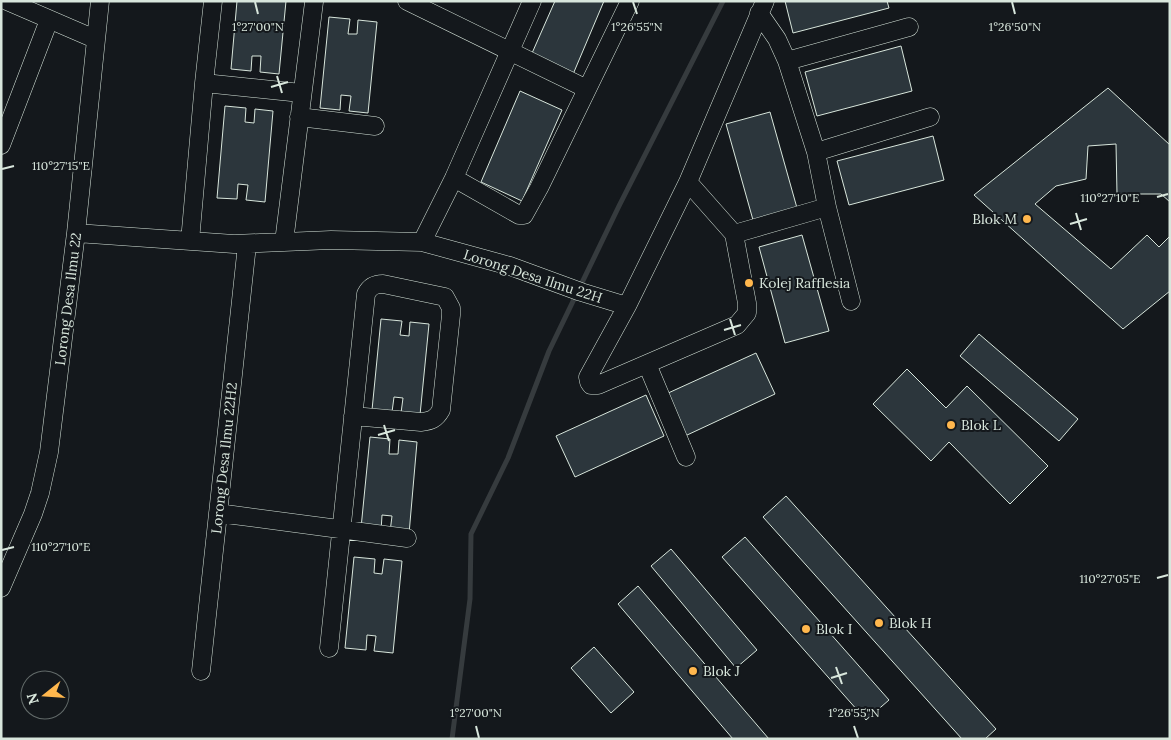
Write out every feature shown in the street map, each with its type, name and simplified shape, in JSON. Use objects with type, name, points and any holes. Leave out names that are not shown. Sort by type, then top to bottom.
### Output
[{"type":"street","points":[[7,1],[95,39]]},
{"type":"street","name":"Lorong Desa Ilmu 22","points":[[1,588],[28,529],[40,493],[47,460],[76,233],[100,1]]},
{"type":"street","points":[[190,241],[213,1]]},
{"type":"street","points":[[408,1],[587,90]]},
{"type":"street","points":[[422,242],[454,178],[508,51],[532,1]]},
{"type":"street","points":[[454,178],[522,216],[539,188],[630,1]]},
{"type":"street","points":[[284,242],[300,117],[301,93],[314,2]]},
{"type":"street","points":[[762,7],[787,60],[816,152],[827,206],[852,300]]},
{"type":"street","points":[[688,182],[734,234],[747,303],[747,313],[737,325],[594,386],[587,379],[627,306],[688,182],[762,7]]},
{"type":"street","points":[[1,145],[49,20]]},
{"type":"street","points":[[787,60],[909,27]]},
{"type":"street","points":[[204,83],[301,93]]},
{"type":"street","points":[[300,117],[375,126]]},
{"type":"street","points":[[816,152],[930,117]]},
{"type":"street","points":[[734,234],[827,206]]},
{"type":"street","name":"Lorong Desa Ilmu 22H","points":[[76,233],[247,245],[356,240],[422,242],[538,274],[581,292],[627,306]]},
{"type":"street","name":"Lorong Desa Ilmu 22H2","points":[[201,671],[247,245]]},
{"type":"street","points":[[329,648],[353,416],[368,291],[377,284],[383,284],[445,296],[451,308],[451,315],[441,410],[435,419],[429,422],[421,422],[353,416]]},
{"type":"street","points":[[647,364],[686,457]]},
{"type":"street","points":[[218,513],[407,538]]},
{"type":"building","points":[[237,1],[286,1],[279,74],[260,72],[261,56],[252,56],[251,71],[231,69]]},
{"type":"building","points":[[555,1],[604,1],[571,79],[529,60]]},
{"type":"building","points":[[785,1],[887,1],[889,8],[793,33]]},
{"type":"building","points":[[329,17],[350,19],[348,34],[357,34],[358,20],[377,22],[368,113],[349,111],[351,96],[341,95],[340,110],[320,108]]},
{"type":"building","points":[[901,46],[912,91],[817,116],[805,72]]},
{"type":"building","name":"Blok M","points":[[1108,88],[1170,145],[1170,202],[1161,194],[1117,194],[1116,144],[1088,146],[1086,179],[1056,186],[1035,204],[1111,269],[1147,235],[1159,247],[1170,236],[1170,291],[1123,329],[974,195]]},
{"type":"building","points":[[520,91],[562,110],[522,201],[481,182]]},
{"type":"building","points":[[225,106],[246,108],[245,122],[254,123],[255,109],[273,111],[265,202],[246,200],[248,185],[238,184],[237,199],[217,198]]},
{"type":"building","points":[[770,112],[797,208],[753,220],[726,124]]},
{"type":"building","points":[[933,136],[944,180],[849,205],[837,161]]},
{"type":"building","points":[[802,235],[829,331],[785,343],[759,247]]},
{"type":"building","points":[[381,319],[402,321],[400,335],[409,336],[410,322],[429,324],[420,415],[401,413],[403,398],[394,397],[392,412],[372,410]]},
{"type":"building","points":[[979,334],[1078,419],[1059,441],[960,356]]},
{"type":"building","points":[[756,353],[775,394],[685,436],[666,394]]},
{"type":"building","name":"Blok L","points":[[907,369],[946,408],[967,386],[1048,466],[1010,504],[949,442],[931,461],[873,404]]},
{"type":"building","points":[[646,395],[664,436],[575,477],[556,436]]},
{"type":"building","points":[[370,437],[390,439],[389,454],[398,454],[399,440],[417,442],[409,534],[390,532],[392,516],[382,515],[381,531],[361,528]]},
{"type":"building","name":"Blok H","points":[[786,496],[996,729],[985,739],[962,739],[763,517]]},
{"type":"building","name":"Blok I","points":[[745,537],[889,700],[866,720],[722,557]]},
{"type":"building","points":[[671,549],[757,650],[736,668],[651,566]]},
{"type":"building","points":[[354,557],[375,559],[374,573],[382,574],[384,559],[402,561],[393,653],[374,651],[376,636],[367,635],[366,650],[345,648]]},
{"type":"building","name":"Blok J","points":[[638,586],[769,739],[733,739],[618,604]]},
{"type":"building","points":[[594,647],[634,692],[611,713],[571,668]]},
{"type":"waterway","points":[[452,739],[470,599],[471,534],[508,458],[549,351],[619,206],[723,1]]},
{"type":"place","name":"Blok M","points":[[1027,219]]},
{"type":"place","name":"Kolej Rafflesia","points":[[749,283]]},
{"type":"place","name":"Blok L","points":[[951,425]]},
{"type":"place","name":"Blok H","points":[[879,623]]},
{"type":"place","name":"Blok I","points":[[806,629]]},
{"type":"place","name":"Blok J","points":[[693,671]]}]
